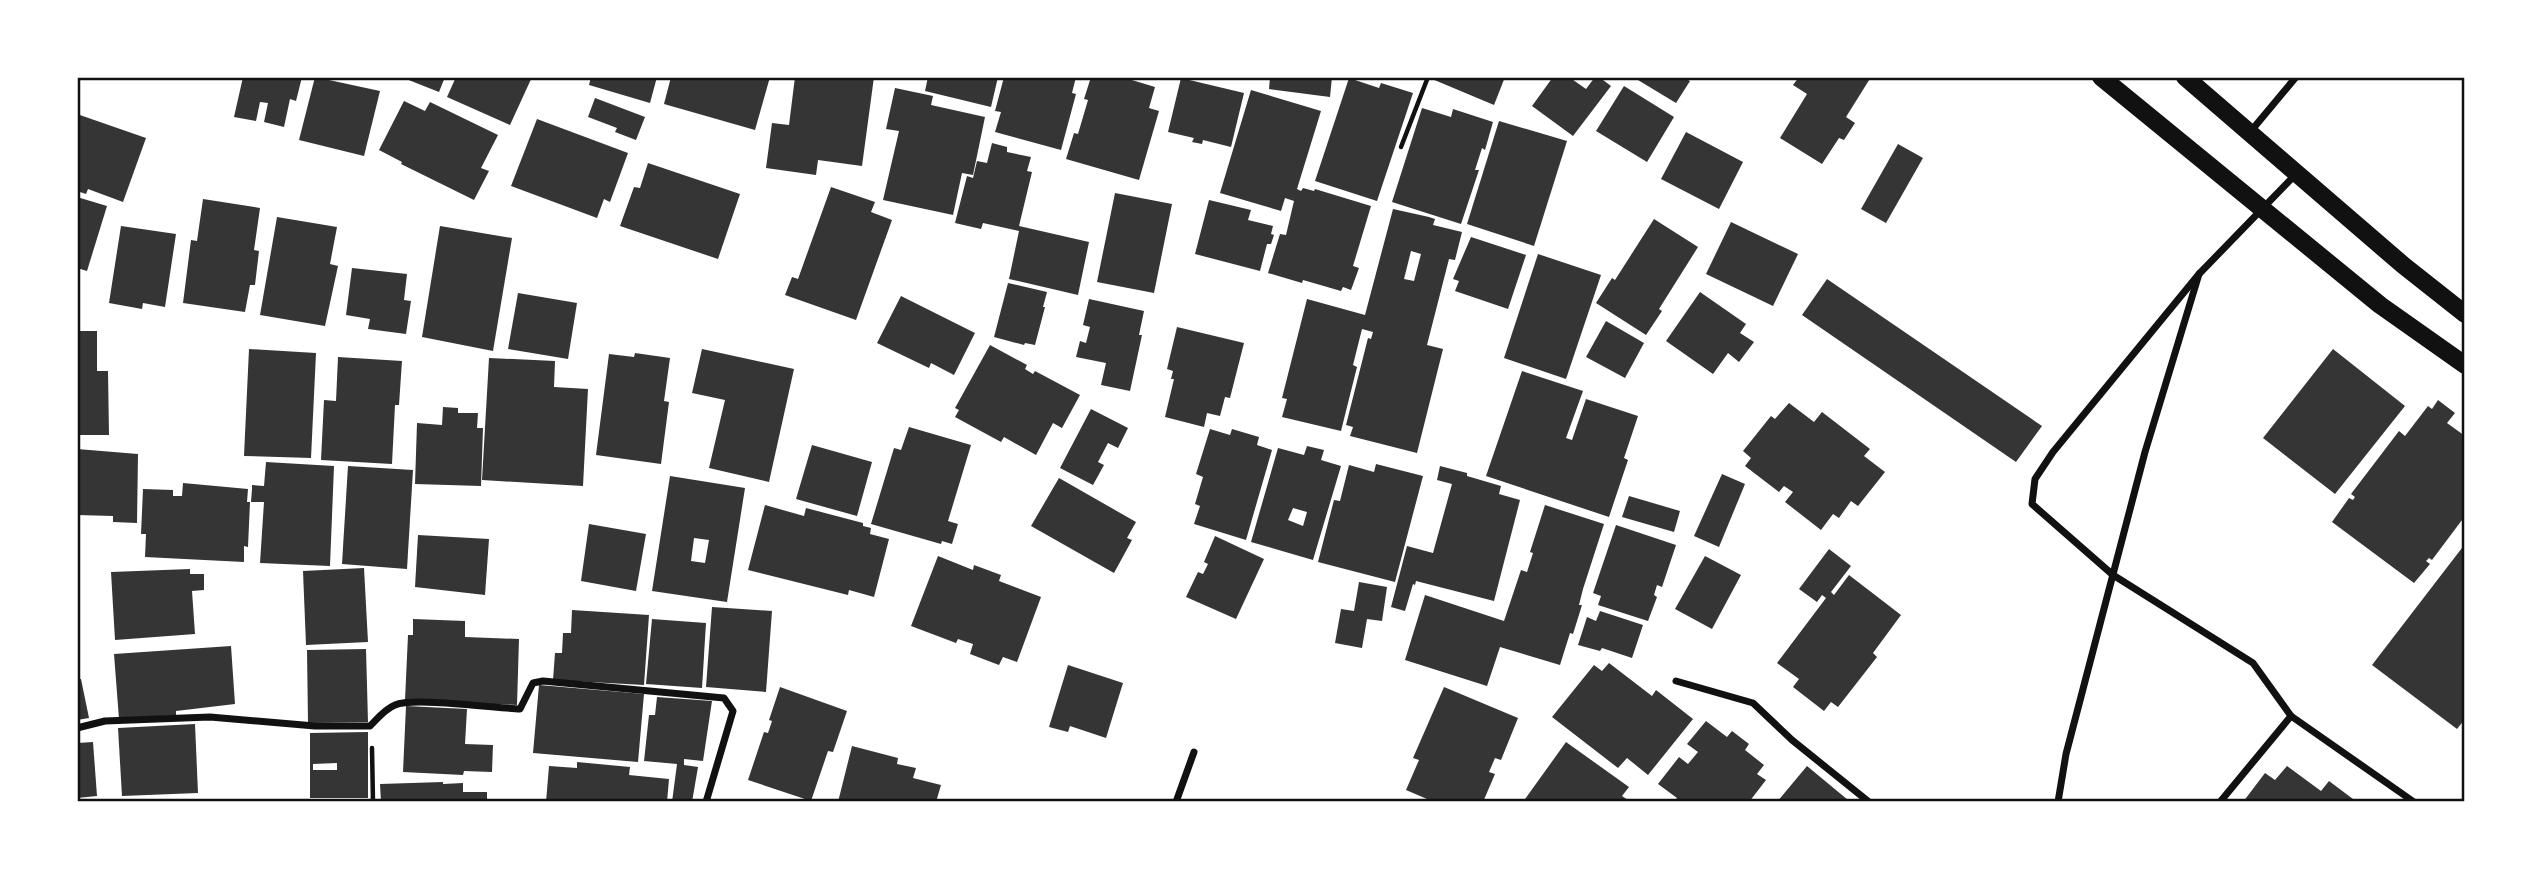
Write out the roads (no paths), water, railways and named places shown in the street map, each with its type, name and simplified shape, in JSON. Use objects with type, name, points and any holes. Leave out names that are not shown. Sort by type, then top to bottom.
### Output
[{"type":"main road","points":[[2101,77],[2380,305],[2465,365]]},
{"type":"main road","points":[[2185,77],[2403,265],[2465,314]]},
{"type":"street","points":[[2251,132],[2297,77]]},
{"type":"street","points":[[2297,173],[2199,274],[2053,452],[2035,479],[2032,504],[2113,575],[2253,663],[2291,716],[2414,802]]},
{"type":"street","points":[[2058,802],[2066,754],[2145,452],[2199,274]]},
{"type":"street","points":[[77,728],[105,721],[210,716],[315,726],[370,726],[397,704],[425,703],[520,709],[533,683],[543,681],[724,698],[733,711],[706,802]]},
{"type":"street","points":[[1676,681],[1753,703],[1792,740],[1869,802]]},
{"type":"street","points":[[2220,802],[2291,716]]},
{"type":"street","points":[[1176,802],[1194,752]]}]
